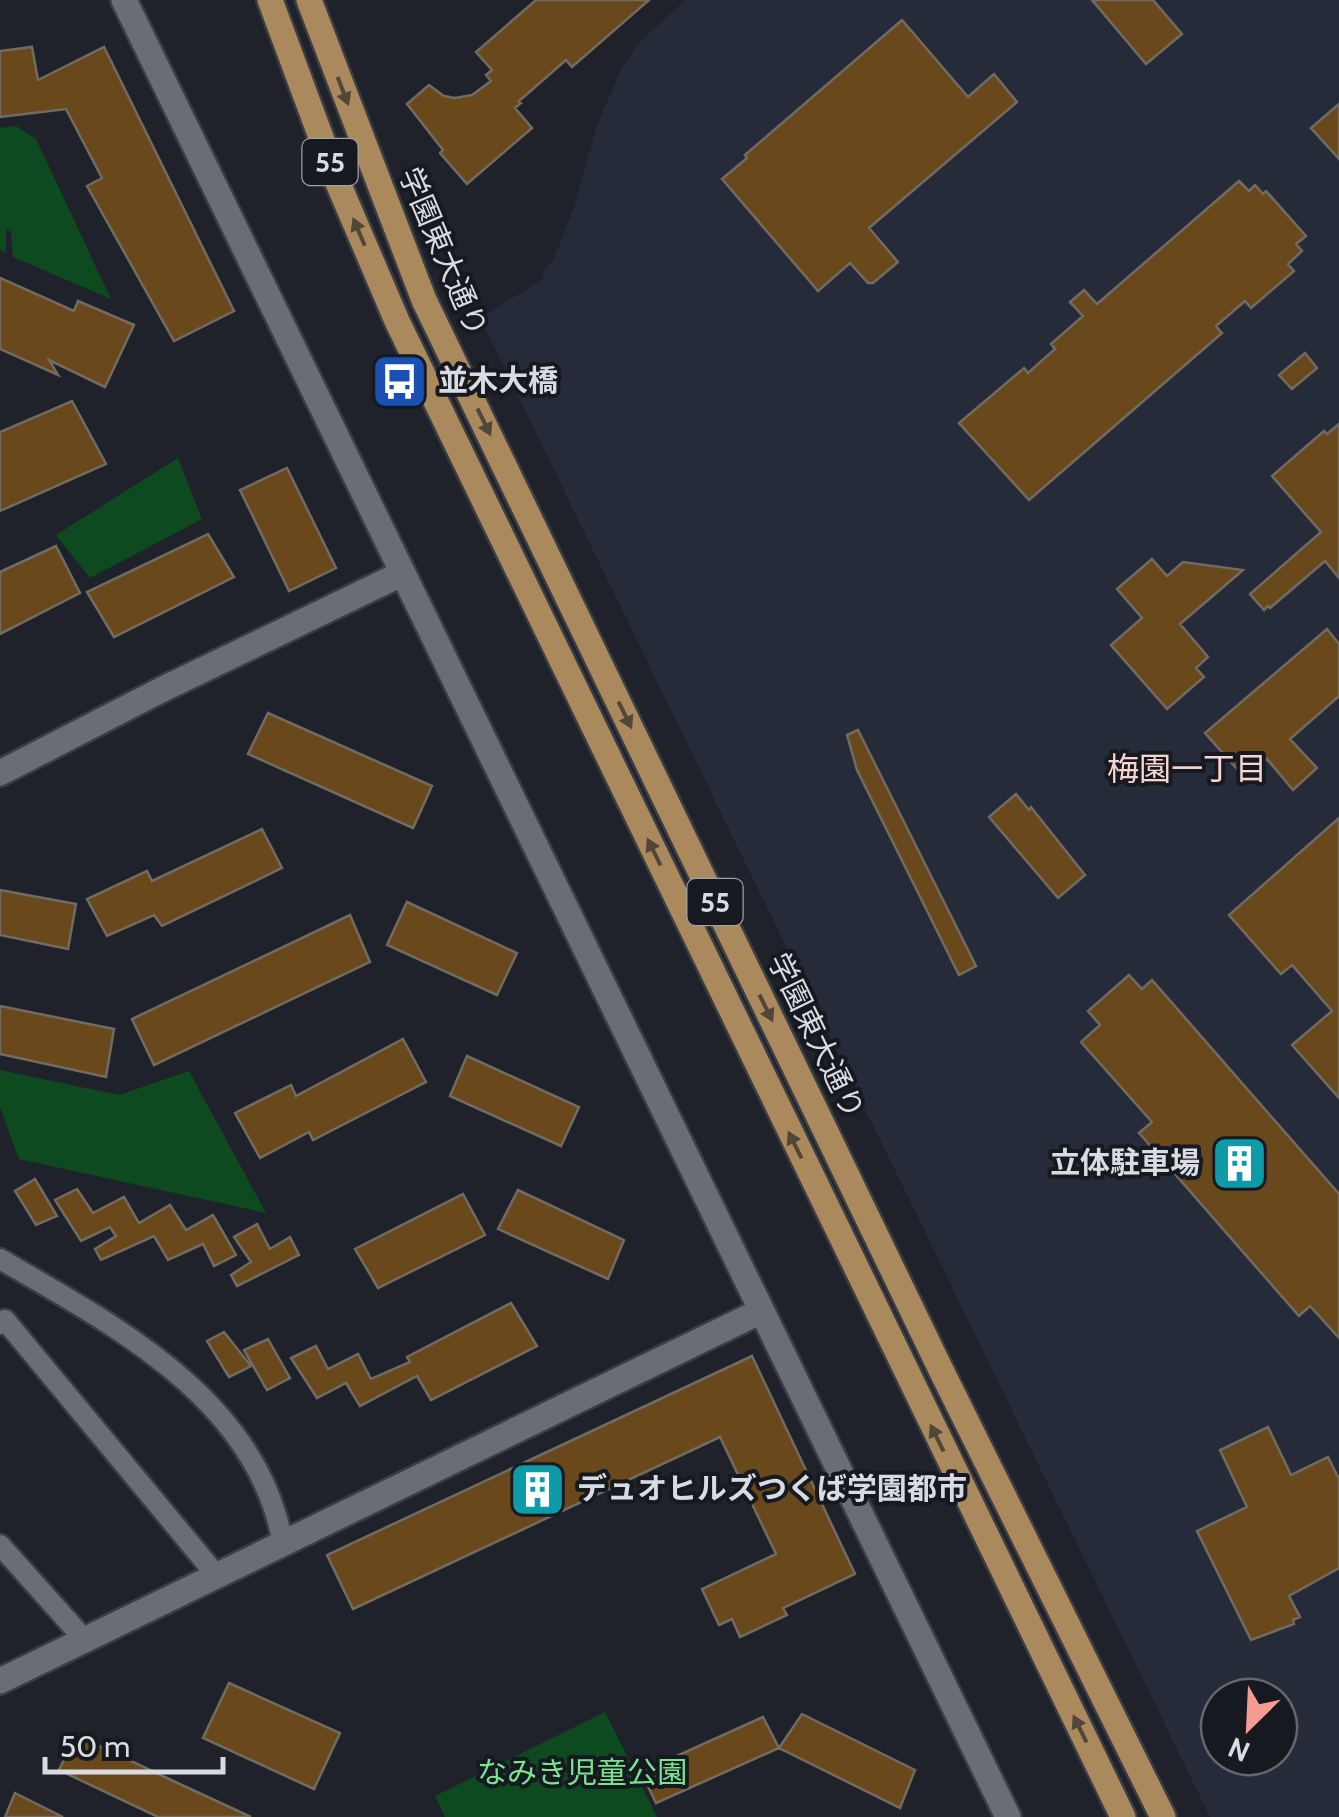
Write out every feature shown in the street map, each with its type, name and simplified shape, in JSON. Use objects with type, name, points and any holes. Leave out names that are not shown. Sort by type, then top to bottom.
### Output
[{"type":"main road","name":"55","points":[[270,0],[338,183],[397,321],[1122,1817]]},
{"type":"main road","name":"学園東大通り","points":[[309,0],[424,300],[933,1353],[1163,1817]]},
{"type":"street","points":[[124,0],[1008,1817]]},
{"type":"street","points":[[0,774],[161,690],[403,573]]},
{"type":"street","points":[[0,1259],[137,1341],[204,1397],[252,1462],[278,1517],[283,1545]]},
{"type":"street","points":[[0,1681],[762,1311]]},
{"type":"street","points":[[0,1324],[4,1320],[217,1576]]},
{"type":"street","points":[[0,1546],[84,1639]]},
{"type":"shaded area","points":[[685,0],[1339,0],[1339,1817],[1210,1817],[480,318],[545,278],[541,272],[553,261],[574,207],[596,128],[621,69],[638,44]]},
{"type":"green space","points":[[16,126],[36,139],[111,299],[13,257],[11,232],[6,229],[6,253],[0,250],[0,128]]},
{"type":"green space","points":[[178,458],[202,519],[90,578],[56,535]]},
{"type":"green space","points":[[0,1070],[119,1095],[189,1071],[266,1213],[19,1159],[0,1107]]},
{"type":"green space","name":"なみき児童公園","points":[[605,1712],[657,1817],[445,1817],[435,1796]]},
{"type":"building","points":[[536,0],[649,0],[572,67],[566,60],[519,101],[515,108],[532,128],[467,184],[407,104],[429,85],[444,96],[455,98],[472,95],[491,81],[486,75],[492,70],[476,52]]},
{"type":"building","points":[[1092,0],[1153,0],[1182,34],[1146,64]]},
{"type":"building","points":[[902,20],[968,97],[994,74],[1017,102],[869,228],[898,262],[873,283],[868,283],[850,263],[818,291],[722,179]]},
{"type":"building","points":[[32,47],[38,80],[104,47],[234,311],[174,341],[87,186],[102,178],[66,109],[0,117],[0,51]]},
{"type":"building","points":[[1339,104],[1339,159],[1311,128]]},
{"type":"building","points":[[1239,181],[1249,191],[1255,185],[1263,194],[1266,191],[1306,236],[1296,244],[1302,251],[1288,264],[1294,271],[1251,308],[1245,301],[1216,326],[1222,333],[1029,500],[959,423],[1024,368],[1028,373],[1055,349],[1051,344],[1083,316],[1070,302],[1084,290],[1097,304]]},
{"type":"building","points":[[0,278],[74,311],[78,301],[134,325],[105,387],[49,360],[58,375],[0,349]]},
{"type":"building","points":[[1305,353],[1317,368],[1292,389],[1279,375]]},
{"type":"building","points":[[72,401],[106,464],[0,511],[0,432]]},
{"type":"building","points":[[1339,424],[1339,578],[1325,561],[1264,610],[1250,594],[1321,532],[1272,476],[1324,431],[1327,434]]},
{"type":"building","points":[[287,468],[336,568],[289,591],[240,490]]},
{"type":"building","points":[[208,534],[234,577],[114,637],[87,592]]},
{"type":"building","points":[[56,546],[80,593],[0,634],[0,572]]},
{"type":"building","points":[[1152,559],[1167,576],[1183,562],[1243,570],[1180,624],[1208,657],[1196,668],[1204,677],[1167,709],[1111,645],[1142,618],[1117,589]]},
{"type":"building","points":[[1327,629],[1339,644],[1339,696],[1290,739],[1317,768],[1293,790],[1267,759],[1245,778],[1205,733]]},
{"type":"building","points":[[268,713],[432,786],[413,828],[248,754]]},
{"type":"building","points":[[858,730],[976,966],[959,975],[857,770],[847,735]]},
{"type":"building","points":[[1016,794],[1085,875],[1058,898],[989,817]]},
{"type":"building","points":[[1339,818],[1339,1098],[1292,1045],[1332,1011],[1292,965],[1281,974],[1229,915]]},
{"type":"building","points":[[262,829],[282,868],[162,926],[154,915],[107,936],[87,899],[147,871],[152,881]]},
{"type":"building","points":[[0,890],[76,904],[68,949],[0,935]]},
{"type":"building","points":[[407,902],[517,953],[497,995],[387,945]]},
{"type":"building","points":[[350,915],[370,962],[154,1065],[132,1019]]},
{"type":"building","name":"立体駐車場","points":[[1129,975],[1142,989],[1152,980],[1339,1194],[1339,1338],[1310,1306],[1299,1316],[1139,1133],[1152,1122],[1081,1042],[1100,1025],[1088,1011]]},
{"type":"building","points":[[0,1006],[114,1029],[106,1077],[0,1054]]},
{"type":"building","points":[[403,1039],[426,1082],[313,1140],[309,1132],[260,1158],[235,1113],[291,1085],[296,1096]]},
{"type":"building","points":[[467,1056],[579,1107],[561,1146],[450,1096]]},
{"type":"building","points":[[35,1179],[57,1216],[36,1225],[15,1191]]},
{"type":"building","points":[[77,1189],[93,1213],[124,1197],[139,1223],[170,1205],[186,1230],[213,1215],[236,1255],[214,1266],[203,1244],[168,1260],[154,1236],[101,1260],[95,1249],[116,1236],[110,1227],[81,1241],[55,1200]]},
{"type":"building","points":[[518,1190],[624,1240],[608,1279],[498,1229]]},
{"type":"building","points":[[463,1194],[485,1235],[378,1288],[355,1249]]},
{"type":"building","points":[[257,1224],[270,1249],[290,1237],[299,1255],[237,1286],[231,1275],[251,1262],[234,1237]]},
{"type":"building","points":[[511,1303],[537,1346],[431,1400],[417,1376],[360,1406],[346,1383],[317,1398],[291,1358],[316,1346],[328,1369],[358,1354],[371,1379],[410,1362],[407,1357]]},
{"type":"building","points":[[224,1332],[251,1366],[229,1377],[207,1341]]},
{"type":"building","points":[[268,1339],[290,1378],[267,1390],[244,1350]]},
{"type":"building","name":"デュオヒルズつくば学園都市","points":[[752,1356],[855,1574],[783,1608],[787,1615],[740,1637],[732,1619],[719,1625],[702,1589],[776,1554],[720,1437],[353,1609],[327,1555]]},
{"type":"building","points":[[1268,1427],[1291,1475],[1328,1457],[1339,1479],[1339,1568],[1289,1596],[1300,1617],[1293,1620],[1294,1624],[1251,1640],[1197,1531],[1247,1507],[1220,1450]]},
{"type":"building","points":[[229,1683],[340,1733],[314,1789],[203,1738]]},
{"type":"building","points":[[802,1714],[915,1770],[900,1808],[779,1748]]},
{"type":"building","points":[[763,1717],[779,1748],[656,1803],[641,1772]]},
{"type":"building","points":[[76,1735],[251,1817],[158,1817],[59,1770]]},
{"type":"building","points":[[15,1793],[63,1817],[5,1817]]},
{"type":"place","name":"並木大橋","points":[[399,381]]},
{"type":"place","name":"立体駐車場","points":[[1239,1163]]},
{"type":"place","name":"デュオヒルズつくば学園都市","points":[[538,1489]]},
{"type":"district","name":"梅園一丁目","points":[[1187,769]]}]
